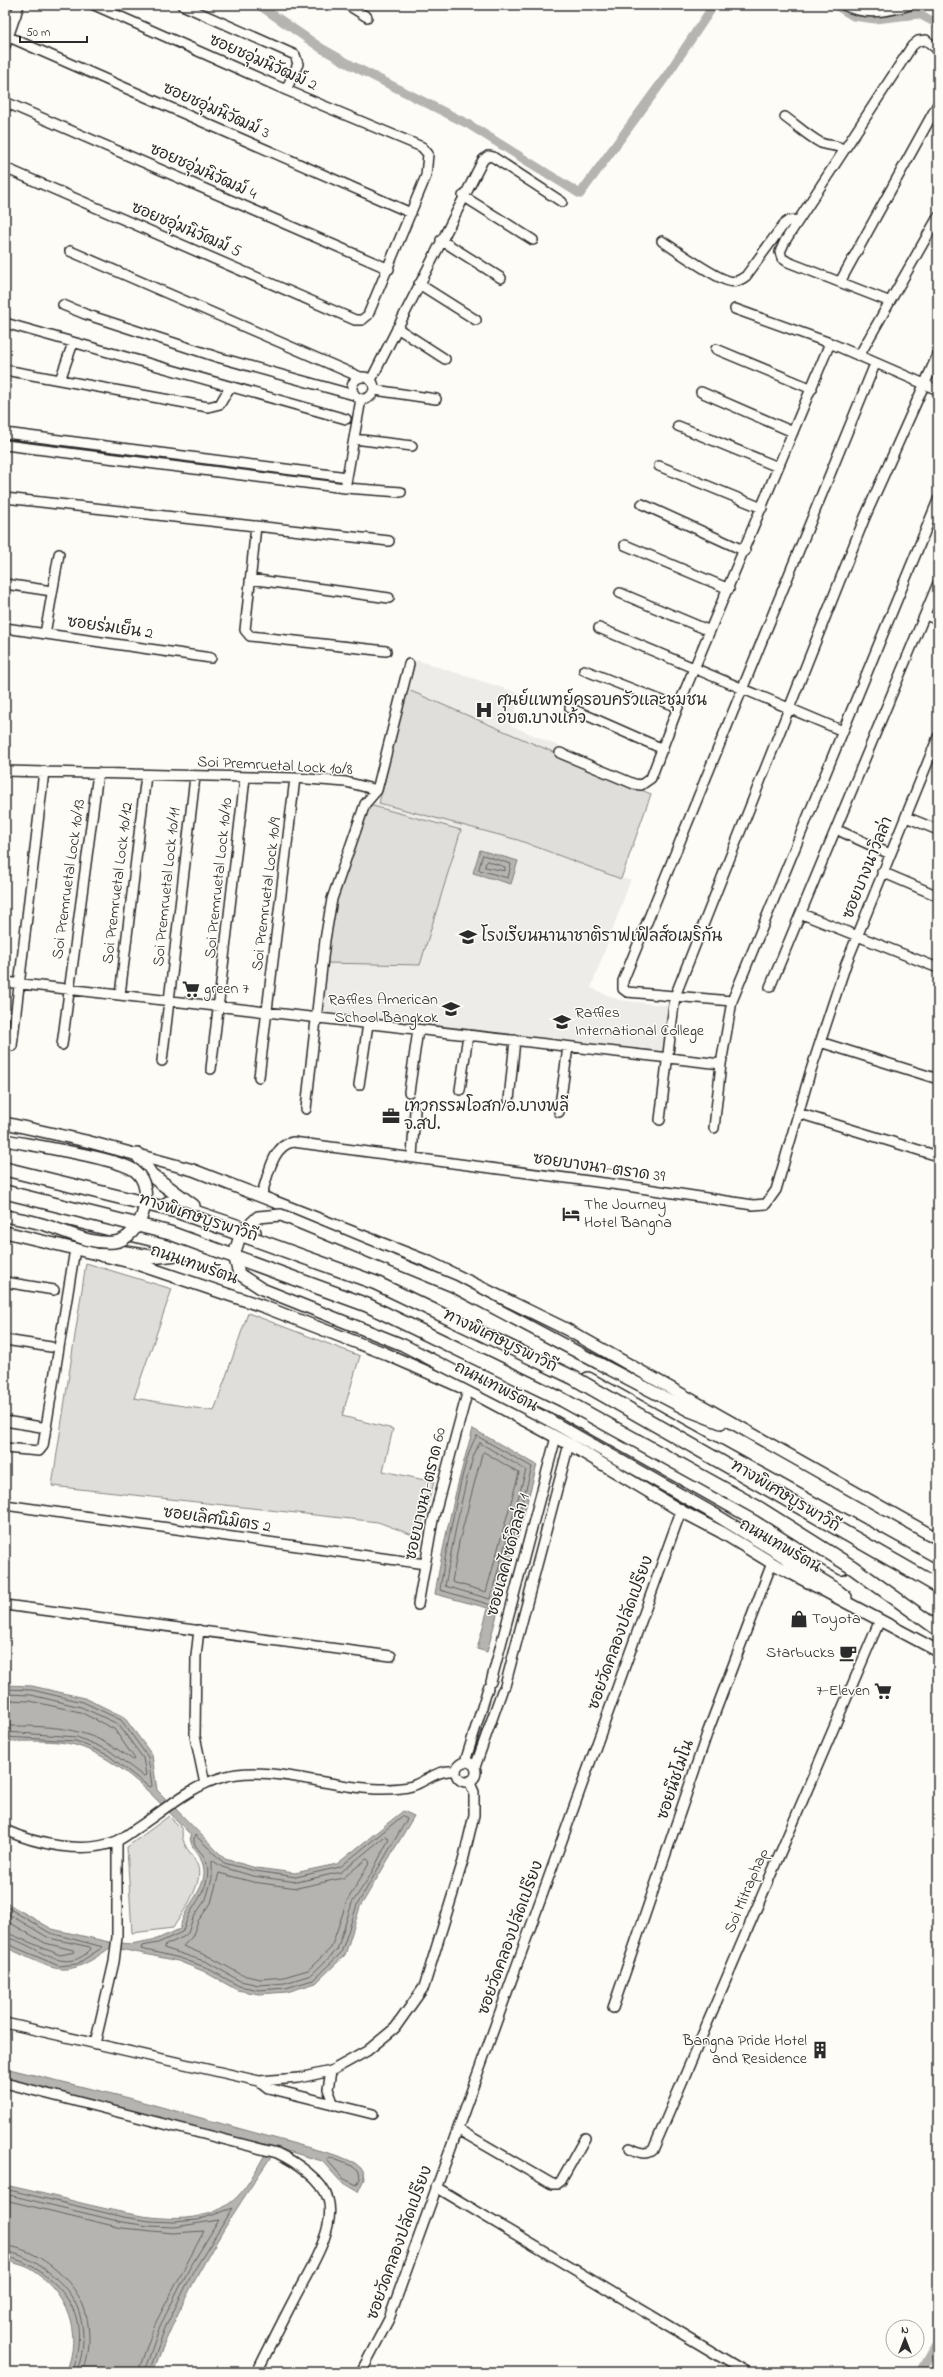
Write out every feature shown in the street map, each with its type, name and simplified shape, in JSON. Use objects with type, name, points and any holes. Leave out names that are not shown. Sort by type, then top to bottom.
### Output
[{"type":"highway","points":[[138,1155],[151,1175],[194,1206],[199,1212]]},
{"type":"highway","points":[[5,1164],[178,1205],[378,1277],[577,1372],[938,1573]]},
{"type":"highway","name":"ทางพิเศษบูรพาวิถี","points":[[5,1169],[176,1211],[376,1283],[574,1378],[938,1586]]},
{"type":"highway","name":"ทางพิเศษบูรพาวิถี","points":[[5,1184],[172,1225],[371,1296],[568,1393],[764,1502],[857,1560],[938,1620]]},
{"type":"highway","points":[[5,1192],[170,1233],[267,1266],[367,1304],[564,1400],[760,1509],[852,1567],[938,1629]]},
{"type":"highway","name":"ถนนเทพรัตน","points":[[5,1203],[167,1243],[363,1316],[560,1409],[938,1620]]},
{"type":"highway","points":[[103,1255],[113,1251],[151,1257],[192,1253]]},
{"type":"main road","points":[[5,1124],[138,1155],[193,1170],[429,1262],[566,1329],[938,1538]]},
{"type":"main road","points":[[5,1140],[116,1163],[136,1171],[146,1187],[144,1212],[133,1233],[116,1242],[97,1242],[38,1223],[5,1216]]},
{"type":"main road","points":[[754,1436],[690,1411],[453,1286],[281,1215],[258,1218],[241,1233],[234,1255],[239,1274],[262,1289],[403,1345],[549,1420],[711,1512],[832,1586],[861,1610]]},
{"type":"main road","name":"ถนนเทพรัตน","points":[[5,1233],[134,1263],[262,1306],[384,1353],[468,1390],[570,1444],[681,1511],[721,1532],[772,1563],[938,1651]]},
{"type":"street","points":[[5,46],[19,5]]},
{"type":"street","name":"ซอยชอุ่มนิวัฒม์ 2","points":[[94,5],[286,90],[422,147],[428,154],[429,164],[426,176],[411,213]]},
{"type":"street","points":[[182,5],[295,55],[298,64],[286,90]]},
{"type":"street","points":[[348,5],[367,17]]},
{"type":"street","points":[[844,5],[883,12],[910,5]]},
{"type":"street","points":[[5,13],[16,15]]},
{"type":"street","name":"ซอยชอุ่มนิวัฒม์ 3","points":[[8,37],[411,213]]},
{"type":"street","points":[[888,301],[782,258],[780,252],[798,220],[912,46],[918,41],[926,40],[938,50]]},
{"type":"street","name":"ซอยชอุ่มนิวัฒม์ 4","points":[[5,102],[389,269]]},
{"type":"street","points":[[840,282],[938,104]]},
{"type":"street","points":[[785,117],[819,142],[826,145],[837,145],[844,150]]},
{"type":"street","points":[[375,390],[371,380],[463,196],[483,160],[488,156],[493,157],[562,202]]},
{"type":"street","name":"ซอยชอุ่มนิวัฒม์ 5","points":[[5,168],[355,320],[362,320],[368,315],[389,269]]},
{"type":"street","points":[[463,196],[533,240]]},
{"type":"street","points":[[389,269],[411,213]]},
{"type":"street","points":[[859,356],[888,301],[938,217]]},
{"type":"street","points":[[662,241],[718,276],[729,281],[739,281],[746,276],[784,224],[788,221],[798,220]]},
{"type":"street","points":[[441,240],[501,278]]},
{"type":"street","points":[[70,251],[360,377],[371,380]]},
{"type":"street","points":[[419,284],[476,320]]},
{"type":"street","points":[[63,305],[85,314],[217,357],[357,397],[368,398],[375,390]]},
{"type":"street","points":[[735,309],[830,343],[875,364],[938,390]]},
{"type":"street","points":[[5,323],[346,419]]},
{"type":"street","points":[[397,328],[445,359]]},
{"type":"street","points":[[60,380],[73,343]]},
{"type":"street","points":[[560,753],[634,784],[641,785],[651,778],[664,749],[678,707],[745,551],[778,467],[830,343]]},
{"type":"street","points":[[716,349],[812,389]]},
{"type":"street","points":[[660,1120],[666,1057],[675,996],[790,709],[865,516],[938,354]]},
{"type":"street","points":[[732,1002],[627,992],[624,989],[624,981],[875,364]]},
{"type":"street","points":[[5,370],[208,407],[220,404],[230,387]]},
{"type":"street","points":[[345,488],[354,439],[357,397],[352,384],[360,377]]},
{"type":"street","points":[[375,390],[436,399]]},
{"type":"street","points":[[701,392],[793,432]]},
{"type":"street","points":[[678,426],[778,467]]},
{"type":"street","points":[[5,433],[347,477]]},
{"type":"street","points":[[25,447],[26,436]]},
{"type":"street","points":[[354,439],[412,446]]},
{"type":"street","points":[[5,445],[345,488],[401,492]]},
{"type":"street","points":[[125,460],[126,449]]},
{"type":"street","points":[[227,473],[228,462]]},
{"type":"street","points":[[659,466],[762,508]]},
{"type":"street","points":[[5,498],[390,542]]},
{"type":"street","points":[[714,1128],[721,1064],[732,1002],[938,500]]},
{"type":"street","points":[[642,504],[745,551]]},
{"type":"street","points":[[256,526],[245,630],[250,636],[386,651]]},
{"type":"street","points":[[625,546],[729,589]]},
{"type":"street","points":[[45,634],[59,554]]},
{"type":"street","points":[[250,579],[389,598]]},
{"type":"street","points":[[770,987],[802,914],[938,583]]},
{"type":"street","points":[[5,584],[52,592]]},
{"type":"street","points":[[620,593],[710,631]]},
{"type":"street","points":[[926,615],[938,620]]},
{"type":"street","name":"ซอยร่มเย็น 2","points":[[5,628],[211,658]]},
{"type":"street","points":[[599,628],[696,667],[843,731]]},
{"type":"street","points":[[306,1108],[325,940],[332,899],[364,807],[377,790],[410,664]]},
{"type":"street","points":[[584,670],[678,707]]},
{"type":"street","points":[[570,708],[664,749]]},
{"type":"street","name":"ซอยบางนาวิลล่า","points":[[830,1012],[882,872],[934,759],[938,737]]},
{"type":"street","name":"Soi Premruetal Lock 10/8","points":[[5,771],[44,771],[195,777],[296,778],[346,782],[377,790]]},
{"type":"street","points":[[12,1046],[44,771]]},
{"type":"street","name":"Soi Premruetal Lock 10/13","points":[[62,1045],[98,773]]},
{"type":"street","name":"Soi Premruetal Lock 10/12","points":[[120,995],[146,775]]},
{"type":"street","name":"Soi Premruetal Lock 10/11","points":[[162,1061],[195,777]]},
{"type":"street","name":"Soi Premruetal Lock 10/10","points":[[211,1068],[245,778]]},
{"type":"street","name":"Soi Premruetal Lock 10/9","points":[[259,1077],[296,778]]},
{"type":"street","points":[[906,817],[938,830]]},
{"type":"street","points":[[842,832],[890,854]]},
{"type":"street","points":[[882,872],[938,896]]},
{"type":"street","points":[[802,914],[938,968]]},
{"type":"street","points":[[5,982],[721,1064]]},
{"type":"street","name":"ซอยบางนา-ตราด 39","points":[[261,1196],[278,1149],[285,1143],[293,1142],[760,1206],[771,1200],[776,1190],[798,1113],[830,1012]]},
{"type":"street","points":[[359,1085],[368,1024]]},
{"type":"street","points":[[409,1092],[418,1030]]},
{"type":"street","points":[[460,1090],[468,1035]]},
{"type":"street","points":[[509,1100],[515,1040]]},
{"type":"street","points":[[820,1042],[938,1079]]},
{"type":"street","points":[[559,1112],[568,1047]]},
{"type":"street","points":[[412,1158],[415,1110]]},
{"type":"street","points":[[798,1113],[938,1156]]},
{"type":"street","points":[[5,1448],[39,1451],[43,1446],[75,1249]]},
{"type":"street","points":[[5,1282],[54,1290]]},
{"type":"street","points":[[5,1340],[51,1347]]},
{"type":"street","name":"ซอยบางนา-ตราด 60","points":[[418,1605],[433,1520],[468,1390]]},
{"type":"street","points":[[5,1421],[47,1428]]},
{"type":"street","name":"ซอยเลคไซด์วิลล่า 1","points":[[456,1771],[461,1764],[465,1762],[490,1685],[556,1437]]},
{"type":"street","name":"ซอยเลคไซด์วิลล่า 1","points":[[470,1781],[476,1772],[475,1767],[503,1688],[570,1444]]},
{"type":"street","name":"ซอยเลิศนิมิตร 2","points":[[5,1505],[425,1564]]},
{"type":"street","name":"ซอยวัดคลองปลัดเปรียง","points":[[362,2372],[389,2319],[436,2187],[459,2130],[681,1511]]},
{"type":"street","name":"ซอยนีชโมโน","points":[[613,2008],[708,1731],[772,1563]]},
{"type":"street","points":[[5,1605],[391,1656]]},
{"type":"street","name":"Soi Mitraphap","points":[[630,2148],[638,2152],[645,2153],[653,2150],[880,1620]]},
{"type":"street","points":[[199,1630],[196,1656],[195,1736],[205,1784]]},
{"type":"street","points":[[485,1697],[498,1702]]},
{"type":"street","points":[[465,1762],[475,1767]]},
{"type":"street","points":[[5,1840],[9,1832],[39,1843],[59,1846],[83,1846],[117,1841],[205,1784],[224,1776],[260,1774],[318,1780],[380,1789],[411,1786],[441,1771],[456,1771],[458,1777],[463,1781],[470,1781],[474,1792],[474,1815],[463,1861],[424,1987],[395,2028],[367,2051],[331,2070],[298,2078],[259,2081],[5,2023]]},
{"type":"street","points":[[95,2044],[114,1962],[117,1937],[117,1841]]},
{"type":"street","points":[[331,2070],[328,2089],[334,2105]]},
{"type":"street","points":[[259,2081],[268,2088],[373,2114]]},
{"type":"street","points":[[5,2083],[276,2153],[297,2163],[316,2181],[328,2197],[330,2209],[328,2223],[319,2250],[257,2372]]},
{"type":"street","points":[[459,2130],[552,2184],[557,2184],[561,2181],[585,2138]]},
{"type":"street","points":[[436,2187],[746,2372]]},
{"type":"shaded area","name":"ศุนย์แพทย์ครอบครัวและชุมชน อบต.บางแก้ว","points":[[416,660],[521,694],[510,725],[563,748],[559,756],[406,689]]},
{"type":"shaded area","points":[[406,689],[651,794],[621,879],[518,840],[379,803]]},
{"type":"shaded area","name":"โรงเรียนนานาชาติราฟเฟิลส์อเมริกัน","points":[[372,801],[518,840],[621,879],[631,879],[591,988],[619,1000],[671,1006],[666,1057],[317,1015],[326,959],[364,807]]},
{"type":"shaded area","points":[[369,805],[461,830],[420,965],[325,963],[328,922]]},
{"type":"shaded area","points":[[86,1263],[172,1289],[134,1398],[214,1411],[248,1313],[360,1356],[342,1416],[393,1429],[383,1471],[434,1482],[418,1537],[378,1522],[52,1486]]},
{"type":"shaded area","points":[[169,1816],[182,1829],[184,1843],[196,1862],[199,1870],[196,1887],[187,1906],[173,1928],[132,1933],[127,1847]]},
{"type":"water","points":[[480,850],[518,861],[511,884],[473,873]]},
{"type":"water","points":[[473,1429],[537,1465],[487,1652],[477,1649],[488,1608],[435,1594],[451,1511]]},
{"type":"water","points":[[5,1685],[32,1686],[85,1698],[124,1717],[152,1755],[157,1790],[225,1859],[256,1868],[295,1873],[337,1864],[403,1811],[414,1816],[360,1907],[345,1955],[316,1983],[287,1992],[259,1994],[237,1990],[203,1971],[178,1961],[111,1947],[81,1965],[69,1969],[59,1969],[48,1966],[5,1947],[5,1902],[52,1929],[109,1942],[131,1944],[157,1939],[180,1929],[184,1916],[202,1883],[204,1869],[200,1858],[192,1846],[190,1834],[138,1782],[108,1760],[92,1751],[67,1743],[49,1741],[5,1741]]},
{"type":"water","points":[[5,2068],[125,2097],[339,2156],[355,2163],[363,2170],[364,2179],[358,2192],[341,2182],[322,2161],[277,2148],[224,2229],[192,2285],[165,2342],[153,2372],[66,2372],[71,2357],[73,2343],[72,2328],[62,2301],[44,2278],[25,2266],[5,2260],[5,2185],[143,2216],[184,2218],[204,2215],[221,2208],[237,2197],[251,2179],[270,2146],[5,2078]]},
{"type":"waterway","points":[[259,5],[321,48],[351,65],[468,124],[580,194],[667,75],[714,5]]},
{"type":"waterway","points":[[835,5],[853,16],[875,19],[919,14],[938,24]]},
{"type":"waterway","points":[[921,2372],[938,2342]]},
{"type":"place","name":"ศุนย์แพทย์ครอบครัวและชุมชน อบต.บางแก้ว","points":[[484,710]]},
{"type":"place","name":"โรงเรียนนานาชาติราฟเฟิลส์อเมริกัน","points":[[468,937]]},
{"type":"place","name":"green 7","points":[[191,989]]},
{"type":"place","name":"Raffles American School Bangkok","points":[[451,1009]]},
{"type":"place","name":"Raffles International College","points":[[562,1022]]},
{"type":"place","name":"เทวกรรมโอสก/อ.บางพลี จ.สป.","points":[[391,1116]]},
{"type":"place","name":"The Journey Hotel Bangna","points":[[571,1214]]},
{"type":"place","name":"Toyota","points":[[799,1619]]},
{"type":"place","name":"Starbucks","points":[[848,1653]]},
{"type":"place","name":"7-Eleven","points":[[883,1691]]},
{"type":"place","name":"Bangna Pride Hotel and Residence","points":[[820,2050]]}]
